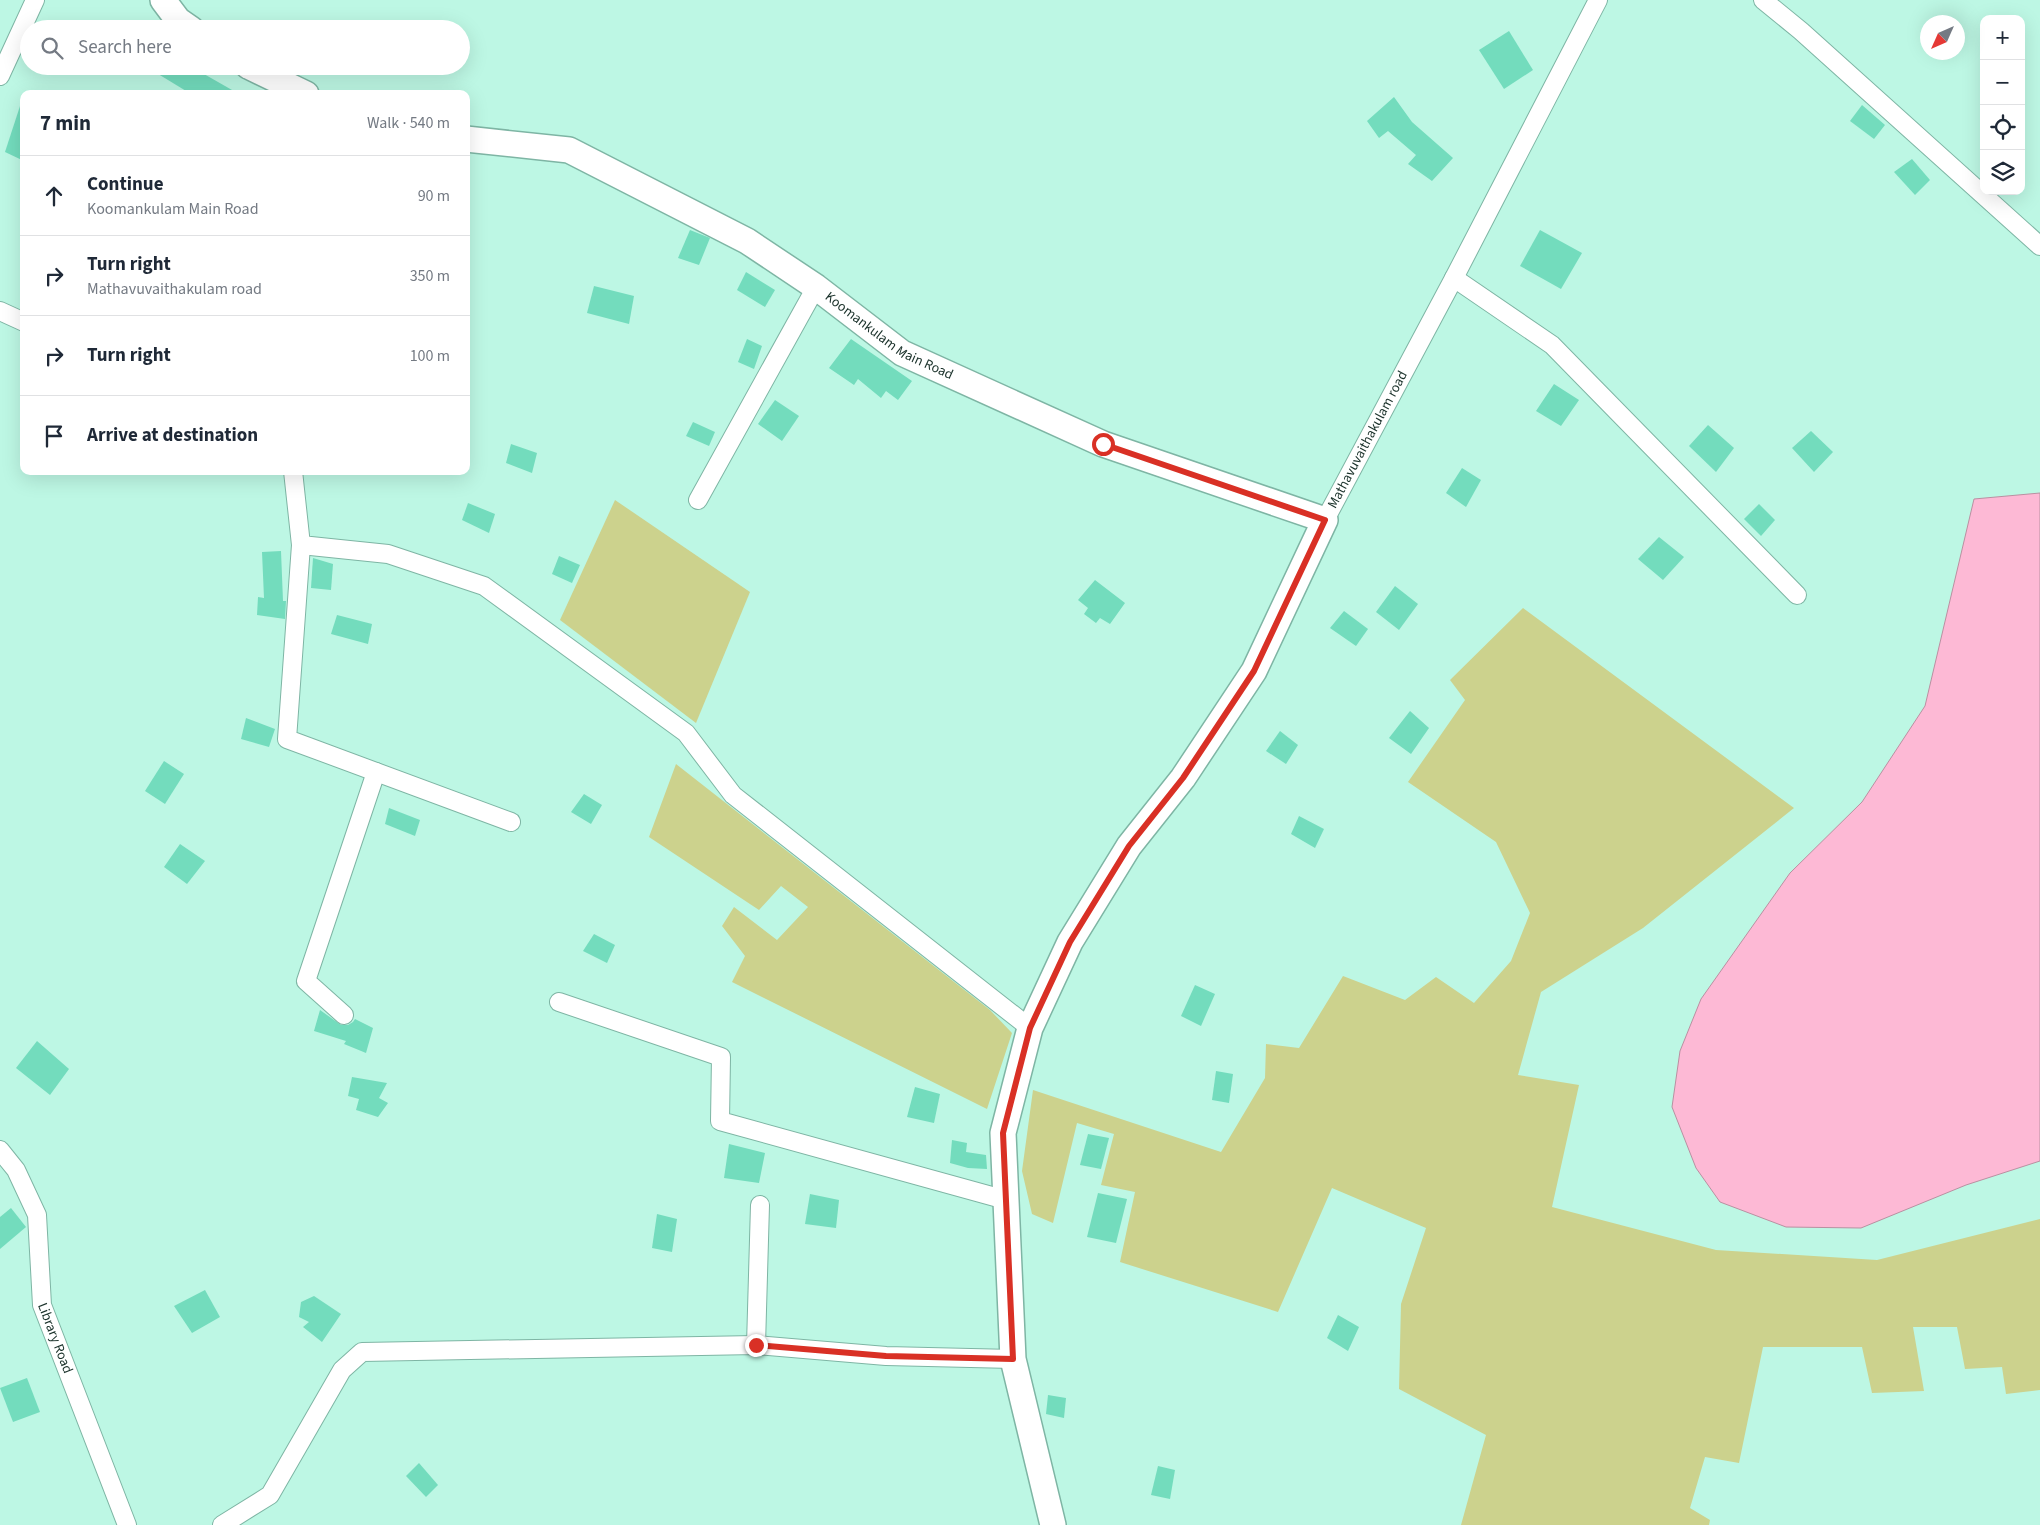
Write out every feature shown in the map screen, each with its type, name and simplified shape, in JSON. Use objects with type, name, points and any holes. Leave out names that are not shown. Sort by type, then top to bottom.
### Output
[{"type":"street","points":[[26,20],[35,0]]},
{"type":"street","points":[[162,0],[178,20]]},
{"type":"street","name":"Mathavuvaithakulam road","points":[[1052,1525],[1013,1359],[1003,1133],[1030,1028],[1070,942],[1129,846],[1183,778],[1254,671],[1325,520],[1454,278],[1598,0]]},
{"type":"street","points":[[1763,0],[1801,31],[2040,246]]},
{"type":"street","points":[[0,76],[20,33]]},
{"type":"street","points":[[267,75],[298,90]]},
{"type":"street","name":"Koomankulam Main Road","points":[[470,139],[569,150],[747,241],[816,287],[902,353],[1103,444],[1325,520]]},
{"type":"street","points":[[1454,278],[1552,344],[1797,595]]},
{"type":"street","points":[[698,500],[816,287]]},
{"type":"street","points":[[0,311],[20,320]]},
{"type":"street","points":[[293,475],[301,545],[286,739],[511,822]]},
{"type":"street","points":[[301,545],[388,554],[484,586],[686,733],[733,795],[1030,1028]]},
{"type":"street","points":[[344,1015],[306,981],[376,772]]},
{"type":"street","points":[[559,1002],[721,1057],[720,1121],[1006,1200]]},
{"type":"street","name":"Library Road","points":[[0,1150],[16,1170],[36,1215],[42,1305],[127,1525]]},
{"type":"street","points":[[756,1345],[760,1205]]},
{"type":"street","points":[[222,1525],[270,1495],[342,1370],[362,1352],[756,1345],[886,1356],[1013,1359]]},
{"type":"green space","points":[[615,500],[750,592],[696,723],[560,620]]},
{"type":"green space","points":[[1523,608],[1794,808],[1643,928],[1541,992],[1518,1075],[1579,1085],[1552,1207],[1716,1250],[1877,1260],[2040,1219],[2040,1390],[2006,1394],[2002,1367],[1965,1369],[1957,1327],[1913,1327],[1924,1391],[1872,1393],[1862,1347],[1763,1347],[1739,1463],[1705,1457],[1690,1508],[1710,1520],[1709,1525],[1461,1525],[1486,1435],[1399,1389],[1401,1304],[1426,1228],[1332,1188],[1278,1312],[1120,1262],[1135,1192],[1101,1185],[1114,1134],[1077,1123],[1053,1223],[1032,1214],[1022,1171],[1033,1090],[1221,1152],[1265,1078],[1266,1044],[1299,1048],[1343,976],[1405,1000],[1436,977],[1474,1003],[1511,961],[1530,913],[1496,842],[1408,782],[1465,700],[1450,680]]},
{"type":"green space","points":[[676,764],[990,1010],[1012,1033],[987,1109],[732,982],[745,956],[722,926],[734,907],[777,940],[808,907],[781,886],[759,910],[649,837]]},
{"type":"shaded area","points":[[2040,493],[2040,1161],[1966,1185],[1861,1228],[1786,1227],[1720,1202],[1696,1168],[1672,1107],[1680,1051],[1701,999],[1790,873],[1862,802],[1925,706],[1974,499]]},
{"type":"building","points":[[1509,31],[1533,70],[1504,89],[1479,50]]},
{"type":"building","points":[[160,75],[206,75],[232,90],[184,90]]},
{"type":"building","points":[[1394,97],[1412,122],[1453,158],[1432,181],[1408,164],[1416,155],[1388,131],[1379,138],[1367,121]]},
{"type":"building","points":[[1862,105],[1885,125],[1874,139],[1850,121]]},
{"type":"building","points":[[20,106],[20,159],[5,152]]},
{"type":"building","points":[[1912,159],[1930,180],[1915,195],[1894,172]]},
{"type":"building","points":[[690,230],[710,238],[699,265],[678,258]]},
{"type":"building","points":[[1540,230],[1582,253],[1561,289],[1520,266]]},
{"type":"building","points":[[746,272],[775,290],[765,307],[737,290]]},
{"type":"building","points":[[594,286],[634,296],[629,324],[587,313]]},
{"type":"building","points":[[747,339],[762,346],[754,369],[738,362]]},
{"type":"building","points":[[851,339],[912,381],[898,400],[886,391],[881,398],[858,379],[854,385],[829,368]]},
{"type":"building","points":[[1554,384],[1579,400],[1561,426],[1536,411]]},
{"type":"building","points":[[775,400],[799,416],[782,441],[758,424]]},
{"type":"building","points":[[693,422],[715,432],[709,446],[686,436]]},
{"type":"building","points":[[1708,425],[1734,448],[1716,472],[1689,446]]},
{"type":"building","points":[[1811,431],[1833,452],[1814,472],[1792,448]]},
{"type":"building","points":[[511,444],[537,453],[532,473],[506,463]]},
{"type":"building","points":[[1462,468],[1481,480],[1466,507],[1446,493]]},
{"type":"building","points":[[468,503],[495,514],[489,533],[462,520]]},
{"type":"building","points":[[1759,504],[1775,520],[1761,536],[1744,519]]},
{"type":"building","points":[[1659,537],[1684,557],[1663,580],[1638,559]]},
{"type":"building","points":[[281,551],[283,601],[286,601],[285,619],[257,615],[258,597],[264,598],[262,552]]},
{"type":"building","points":[[559,556],[580,565],[572,583],[552,574]]},
{"type":"building","points":[[313,558],[333,564],[331,590],[311,588]]},
{"type":"building","points":[[1095,580],[1125,603],[1110,624],[1100,618],[1096,623],[1084,614],[1088,608],[1078,600]]},
{"type":"building","points":[[1395,586],[1418,604],[1399,630],[1376,612]]},
{"type":"building","points":[[1344,611],[1368,629],[1356,646],[1330,628]]},
{"type":"building","points":[[337,615],[372,624],[368,644],[331,634]]},
{"type":"building","points":[[1410,711],[1429,728],[1411,754],[1389,738]]},
{"type":"building","points":[[246,718],[275,729],[269,747],[241,739]]},
{"type":"building","points":[[1280,731],[1298,745],[1286,764],[1266,751]]},
{"type":"building","points":[[164,761],[184,774],[165,804],[145,791]]},
{"type":"building","points":[[584,794],[602,805],[591,824],[571,812]]},
{"type":"building","points":[[389,808],[420,820],[415,836],[385,824]]},
{"type":"building","points":[[1299,816],[1324,829],[1315,848],[1291,834]]},
{"type":"building","points":[[180,844],[205,861],[187,884],[164,867]]},
{"type":"building","points":[[594,934],[615,945],[607,963],[583,951]]},
{"type":"building","points":[[1195,985],[1215,994],[1201,1026],[1181,1016]]},
{"type":"building","points":[[320,1010],[341,1025],[348,1025],[355,1019],[373,1028],[366,1053],[344,1044],[346,1041],[314,1031]]},
{"type":"building","points":[[37,1041],[69,1069],[50,1095],[16,1068]]},
{"type":"building","points":[[1216,1071],[1233,1074],[1229,1103],[1212,1100]]},
{"type":"building","points":[[352,1077],[387,1083],[379,1098],[388,1103],[378,1117],[356,1110],[359,1099],[348,1096]]},
{"type":"building","points":[[915,1087],[940,1094],[934,1123],[907,1117]]},
{"type":"building","points":[[1088,1134],[1109,1138],[1101,1169],[1080,1165]]},
{"type":"building","points":[[952,1140],[967,1143],[966,1152],[986,1155],[987,1169],[968,1168],[950,1163]]},
{"type":"building","points":[[729,1144],[765,1153],[759,1183],[724,1178]]},
{"type":"building","points":[[1098,1193],[1127,1199],[1116,1243],[1087,1237]]},
{"type":"building","points":[[810,1194],[839,1200],[836,1228],[805,1224]]},
{"type":"building","points":[[11,1208],[26,1227],[0,1249],[0,1217]]},
{"type":"building","points":[[657,1214],[677,1219],[672,1252],[652,1248]]},
{"type":"building","points":[[205,1290],[220,1317],[192,1333],[174,1306]]},
{"type":"building","points":[[314,1296],[341,1314],[322,1342],[303,1327],[309,1322],[299,1317],[301,1302]]},
{"type":"building","points":[[1338,1315],[1359,1327],[1348,1351],[1327,1338]]},
{"type":"building","points":[[27,1378],[40,1412],[13,1422],[0,1388]]},
{"type":"building","points":[[1048,1395],[1066,1398],[1064,1418],[1046,1414]]},
{"type":"building","points":[[419,1463],[438,1485],[426,1497],[406,1476]]},
{"type":"building","points":[[1158,1466],[1175,1470],[1170,1499],[1151,1495]]},
{"type":"route","points":[[756,1345],[886,1356],[1013,1359],[1003,1133],[1030,1028],[1070,942],[1129,846],[1183,778],[1254,671],[1325,520],[1103,444]]}]
